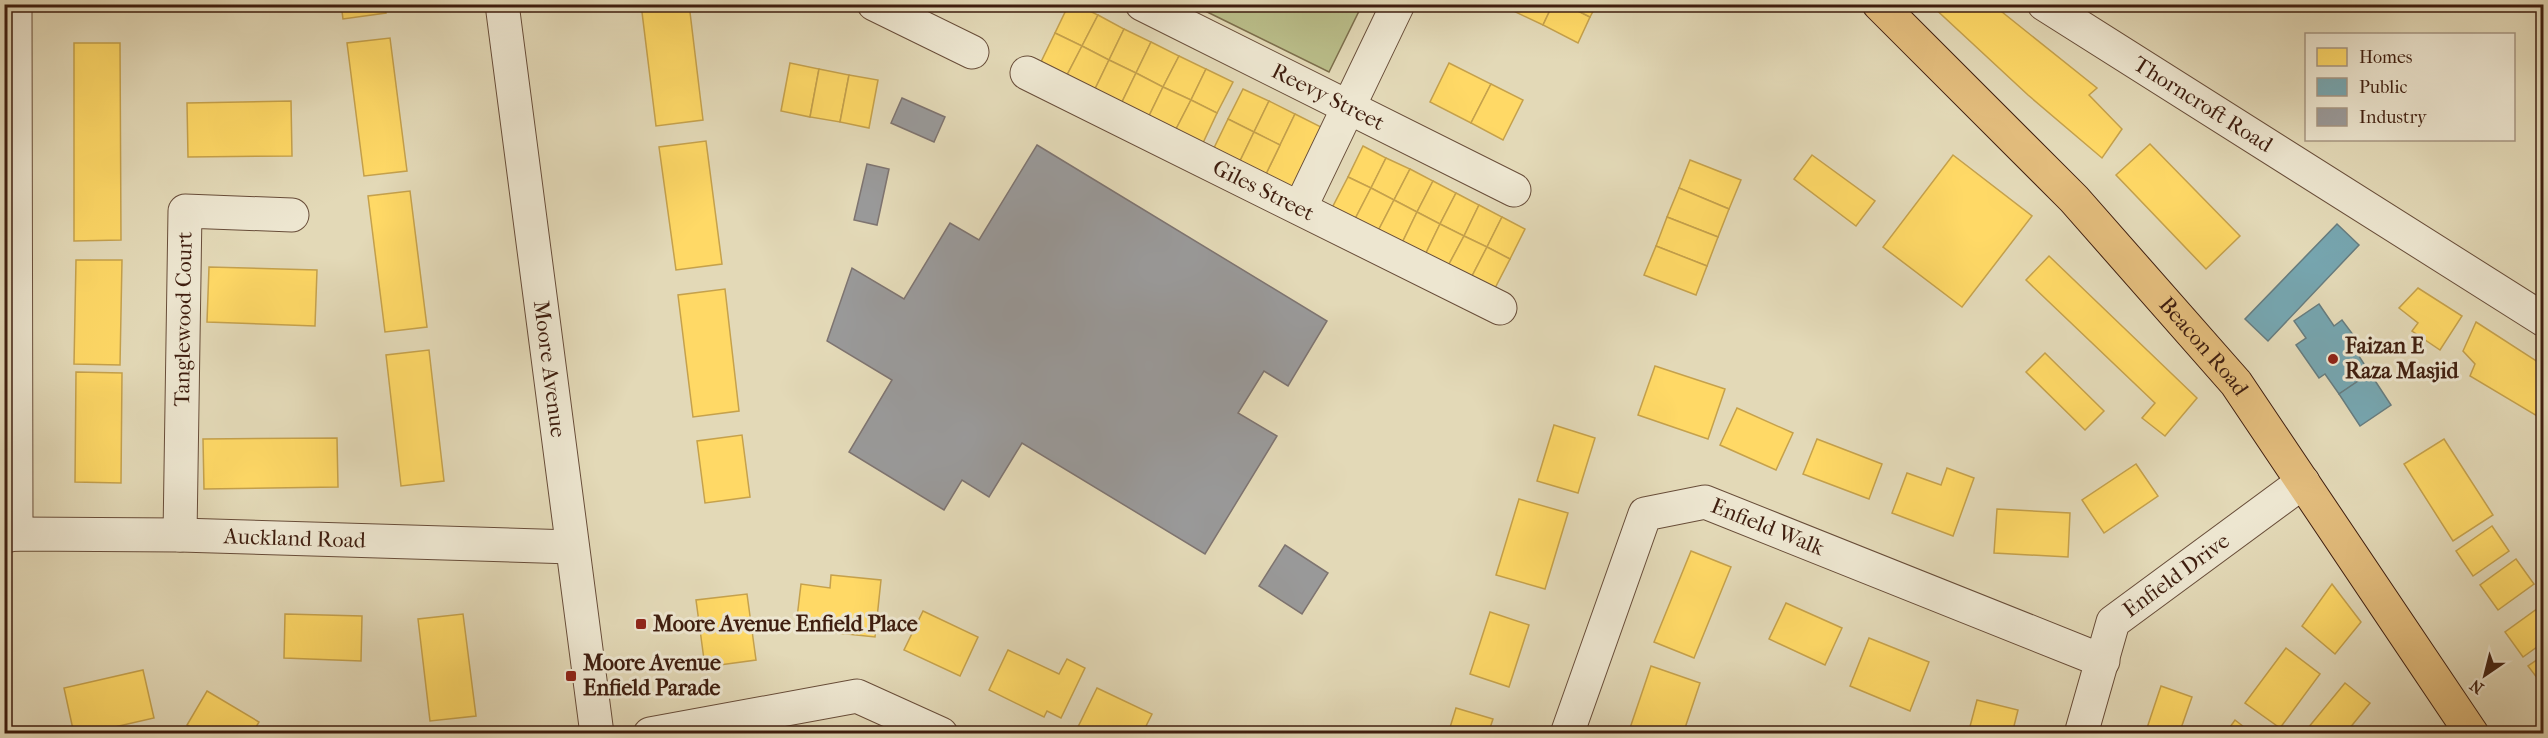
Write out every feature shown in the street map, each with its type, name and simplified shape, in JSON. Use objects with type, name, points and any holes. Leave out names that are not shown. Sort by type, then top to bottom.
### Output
[{"type":"main road","name":"Beacon Road","points":[[1879,4],[2074,200],[2236,383],[2472,734]]},
{"type":"street","points":[[10,535],[15,4]]},
{"type":"street","name":"Moore Avenue","points":[[502,4],[597,734]]},
{"type":"street","points":[[874,4],[972,52]]},
{"type":"street","name":"Reevy Street","points":[[1142,4],[1514,190]]},
{"type":"street","points":[[1300,208],[1398,4]]},
{"type":"street","name":"Thorncroft Road","points":[[2044,4],[2544,320]]},
{"type":"street","name":"Giles Street","points":[[1027,73],[1500,308]]},
{"type":"street","name":"Tanglewood Court","points":[[180,535],[185,211],[292,215]]},
{"type":"street","name":"Enfield Drive","points":[[2081,734],[2113,622],[2303,482]]},
{"type":"street","name":"Enfield Walk","points":[[1566,734],[1645,514],[1704,502],[2103,661]]},
{"type":"street","name":"Auckland Road","points":[[10,535],[180,535],[572,547]]},
{"type":"street","points":[[650,734],[857,696],[941,734]]},
{"type":"green space","points":[[1362,4],[1329,72],[1193,5]]},
{"type":"building: Homes","points":[[341,4],[385,4],[386,13],[343,19]]},
{"type":"building: Homes","points":[[641,4],[689,4],[703,120],[656,126]]},
{"type":"building: Homes","points":[[1069,4],[1075,4],[1098,15],[1082,46],[1055,33]]},
{"type":"building: Homes","points":[[1509,4],[1553,4],[1543,25],[1507,8]]},
{"type":"building: Homes","points":[[1553,4],[1564,4],[1590,17],[1578,43],[1543,25]]},
{"type":"building: Homes","points":[[1564,4],[1597,4],[1590,17]]},
{"type":"building: Homes","points":[[1930,4],[1992,4],[2097,88],[2089,95],[2122,129],[2102,158],[2028,95]]},
{"type":"building: Homes","points":[[1098,15],[1124,29],[1109,60],[1082,46]]},
{"type":"building: Homes","points":[[1124,29],[1151,42],[1136,73],[1109,60]]},
{"type":"building: Homes","points":[[1055,33],[1082,46],[1066,77],[1040,64]]},
{"type":"building: Homes","points":[[390,38],[407,171],[364,176],[347,43]]},
{"type":"building: Homes","points":[[1151,42],[1179,56],[1163,87],[1136,73]]},
{"type":"building: Homes","points":[[74,43],[120,43],[121,240],[74,241]]},
{"type":"building: Homes","points":[[1082,46],[1109,60],[1094,91],[1066,77]]},
{"type":"building: Homes","points":[[1179,56],[1206,69],[1191,100],[1163,87]]},
{"type":"building: Homes","points":[[1109,60],[1136,73],[1121,104],[1094,91]]},
{"type":"building: Homes","points":[[790,63],[819,69],[810,117],[781,111]]},
{"type":"building: Homes","points":[[1449,63],[1491,84],[1471,123],[1430,102]]},
{"type":"building: Homes","points":[[819,69],[849,75],[840,122],[810,117]]},
{"type":"building: Homes","points":[[1206,69],[1233,82],[1217,113],[1191,100]]},
{"type":"building: Homes","points":[[1136,73],[1163,87],[1148,118],[1121,104]]},
{"type":"building: Homes","points":[[849,75],[878,80],[869,128],[840,122]]},
{"type":"building: Homes","points":[[1491,84],[1523,100],[1503,140],[1471,123]]},
{"type":"building: Homes","points":[[1163,87],[1191,100],[1175,131],[1148,118]]},
{"type":"building: Homes","points":[[1243,89],[1269,101],[1254,132],[1228,119]]},
{"type":"building: Homes","points":[[1191,100],[1217,113],[1202,145],[1175,131]]},
{"type":"building: Homes","points":[[291,101],[292,156],[188,157],[187,103]]},
{"type":"building: Homes","points":[[1269,101],[1295,114],[1280,145],[1254,132]]},
{"type":"building: Homes","points":[[1295,114],[1321,127],[1291,189],[1265,176]]},
{"type":"building: Homes","points":[[1228,119],[1254,132],[1239,163],[1213,150]]},
{"type":"building: Homes","points":[[1254,132],[1280,145],[1265,176],[1239,163]]},
{"type":"building: Homes","points":[[706,141],[722,264],[676,270],[659,147]]},
{"type":"building: Homes","points":[[2150,144],[2240,236],[2206,269],[2116,175]]},
{"type":"building: Homes","points":[[1363,146],[1386,158],[1371,188],[1348,177]]},
{"type":"building: Homes","points":[[1812,155],[1875,201],[1856,226],[1794,179]]},
{"type":"building: Homes","points":[[1953,155],[2032,216],[1962,307],[1883,247]]},
{"type":"building: Homes","points":[[1386,158],[1410,169],[1394,200],[1371,188]]},
{"type":"building: Homes","points":[[1690,160],[1741,180],[1729,209],[1679,188]]},
{"type":"building: Homes","points":[[1410,169],[1433,181],[1417,212],[1394,200]]},
{"type":"building: Homes","points":[[1348,177],[1371,188],[1355,219],[1332,208]]},
{"type":"building: Homes","points":[[1433,181],[1456,193],[1440,224],[1417,212]]},
{"type":"building: Homes","points":[[1371,188],[1394,200],[1378,231],[1355,219]]},
{"type":"building: Homes","points":[[1679,188],[1729,209],[1718,237],[1667,217]]},
{"type":"building: Homes","points":[[410,191],[427,327],[385,332],[368,196]]},
{"type":"building: Homes","points":[[1456,193],[1479,205],[1464,236],[1440,224]]},
{"type":"building: Homes","points":[[1394,200],[1417,212],[1402,243],[1378,231]]},
{"type":"building: Homes","points":[[1479,205],[1502,217],[1487,247],[1464,236]]},
{"type":"building: Homes","points":[[1417,212],[1440,224],[1425,255],[1402,243]]},
{"type":"building: Homes","points":[[1502,217],[1525,229],[1510,259],[1487,247]]},
{"type":"building: Homes","points":[[1667,217],[1718,237],[1707,266],[1656,246]]},
{"type":"building: Homes","points":[[1440,224],[1464,236],[1448,266],[1425,255]]},
{"type":"building: Homes","points":[[1464,236],[1487,247],[1471,278],[1448,266]]},
{"type":"building: Homes","points":[[1656,246],[1707,266],[1696,295],[1644,275]]},
{"type":"building: Homes","points":[[1487,247],[1510,259],[1494,290],[1471,278]]},
{"type":"building: Homes","points":[[2049,256],[2197,398],[2165,436],[2142,418],[2155,403],[2026,280]]},
{"type":"building: Homes","points":[[76,260],[122,260],[120,365],[74,364]]},
{"type":"building: Homes","points":[[209,267],[317,270],[315,326],[207,322]]},
{"type":"building: Homes","points":[[2418,288],[2462,316],[2440,350],[2412,331],[2418,323],[2399,308]]},
{"type":"building: Homes","points":[[725,289],[739,411],[693,417],[678,295]]},
{"type":"building: Homes","points":[[2476,322],[2544,366],[2544,420],[2470,376],[2475,364],[2463,351]]},
{"type":"building: Homes","points":[[429,350],[444,481],[401,486],[386,355]]},
{"type":"building: Homes","points":[[2045,353],[2104,411],[2085,430],[2026,372]]},
{"type":"building: Homes","points":[[1655,366],[1725,389],[1708,439],[1638,415]]},
{"type":"building: Homes","points":[[76,372],[122,373],[121,483],[75,482]]},
{"type":"building: Homes","points":[[1737,408],[1793,433],[1776,470],[1720,445]]},
{"type":"building: Homes","points":[[1554,425],[1595,438],[1578,493],[1537,481]]},
{"type":"building: Homes","points":[[742,435],[750,497],[705,503],[697,441]]},
{"type":"building: Homes","points":[[337,438],[338,487],[204,489],[203,439]]},
{"type":"building: Homes","points":[[1817,439],[1882,464],[1869,499],[1803,474]]},
{"type":"building: Homes","points":[[2444,439],[2493,515],[2453,541],[2404,464]]},
{"type":"building: Homes","points":[[2136,464],[2158,496],[2104,533],[2082,500]]},
{"type":"building: Homes","points":[[1947,468],[1974,478],[1953,536],[1892,513],[1907,473],[1941,485]]},
{"type":"building: Homes","points":[[1519,499],[1568,513],[1545,589],[1496,575]]},
{"type":"building: Homes","points":[[1997,509],[2070,513],[2068,557],[1994,553]]},
{"type":"building: Homes","points":[[2492,526],[2509,551],[2473,576],[2456,551]]},
{"type":"building: Homes","points":[[1691,551],[1731,567],[1694,658],[1654,642]]},
{"type":"building: Homes","points":[[2516,559],[2534,584],[2498,610],[2480,585]]},
{"type":"building: Homes","points":[[831,575],[881,580],[875,637],[809,630],[810,619],[797,618],[801,584],[830,588]]},
{"type":"building: Homes","points":[[2332,584],[2361,622],[2335,654],[2302,626]]},
{"type":"building: Homes","points":[[747,594],[756,660],[705,667],[696,600]]},
{"type":"building: Homes","points":[[1786,603],[1842,628],[1825,665],[1769,639]]},
{"type":"building: Homes","points":[[2541,606],[2544,609],[2544,642],[2523,657],[2505,632]]},
{"type":"building: Homes","points":[[923,611],[978,637],[960,676],[904,650]]},
{"type":"building: Homes","points":[[1490,612],[1529,625],[1509,687],[1470,674]]},
{"type":"building: Homes","points":[[285,614],[362,616],[361,661],[284,658]]},
{"type":"building: Homes","points":[[463,614],[476,716],[430,721],[418,619]]},
{"type":"building: Homes","points":[[1869,638],[1929,662],[1910,711],[1850,686]]},
{"type":"building: Homes","points":[[2286,648],[2320,674],[2280,728],[2245,703]]},
{"type":"building: Homes","points":[[1008,650],[1059,674],[1067,659],[1085,668],[1061,718],[1047,711],[1044,717],[989,690]]},
{"type":"building: Homes","points":[[2544,655],[2544,687],[2528,666]]},
{"type":"building: Homes","points":[[1651,666],[1700,683],[1683,734],[1628,734]]},
{"type":"building: Homes","points":[[143,670],[154,718],[84,734],[74,734],[64,688]]},
{"type":"building: Homes","points":[[2345,683],[2370,703],[2345,734],[2303,734]]},
{"type":"building: Homes","points":[[2161,686],[2192,697],[2179,734],[2145,734]]},
{"type":"building: Homes","points":[[1097,688],[1152,714],[1142,734],[1081,734],[1076,731]]},
{"type":"building: Homes","points":[[207,691],[259,722],[252,734],[202,734],[187,725]]},
{"type":"building: Homes","points":[[1977,700],[2018,710],[2012,734],[1968,734]]},
{"type":"building: Homes","points":[[1456,708],[1493,719],[1488,734],[1448,734]]},
{"type":"building: Homes","points":[[2235,720],[2253,734],[2225,734]]},
{"type":"building: Public","points":[[2337,224],[2359,245],[2268,341],[2245,319]]},
{"type":"building: Public","name":"Faizan E Raza Masjid","points":[[2319,304],[2334,326],[2342,320],[2357,340],[2351,344],[2370,373],[2339,394],[2325,374],[2319,378],[2296,345],[2306,338],[2294,321]]},
{"type":"building: Public","points":[[2370,373],[2391,405],[2360,426],[2339,394]]},
{"type":"building: Industry","points":[[902,98],[945,117],[934,142],[891,123]]},
{"type":"building: Industry","points":[[1037,145],[1327,321],[1288,386],[1264,371],[1238,413],[1277,436],[1205,554],[1022,443],[989,497],[962,480],[944,510],[849,452],[892,380],[827,341],[852,268],[904,299],[950,223],[979,240]]},
{"type":"building: Industry","points":[[867,164],[889,169],[877,225],[854,220]]},
{"type":"building: Industry","points":[[1285,545],[1328,573],[1302,614],[1259,586]]},
{"type":"place","name":"Faizan E Raza Masjid","points":[[2333,359]]},
{"type":"place","name":"Moore Avenue Enfield Place","points":[[641,624]]},
{"type":"place","name":"Moore Avenue Enfield Parade","points":[[571,676]]}]
